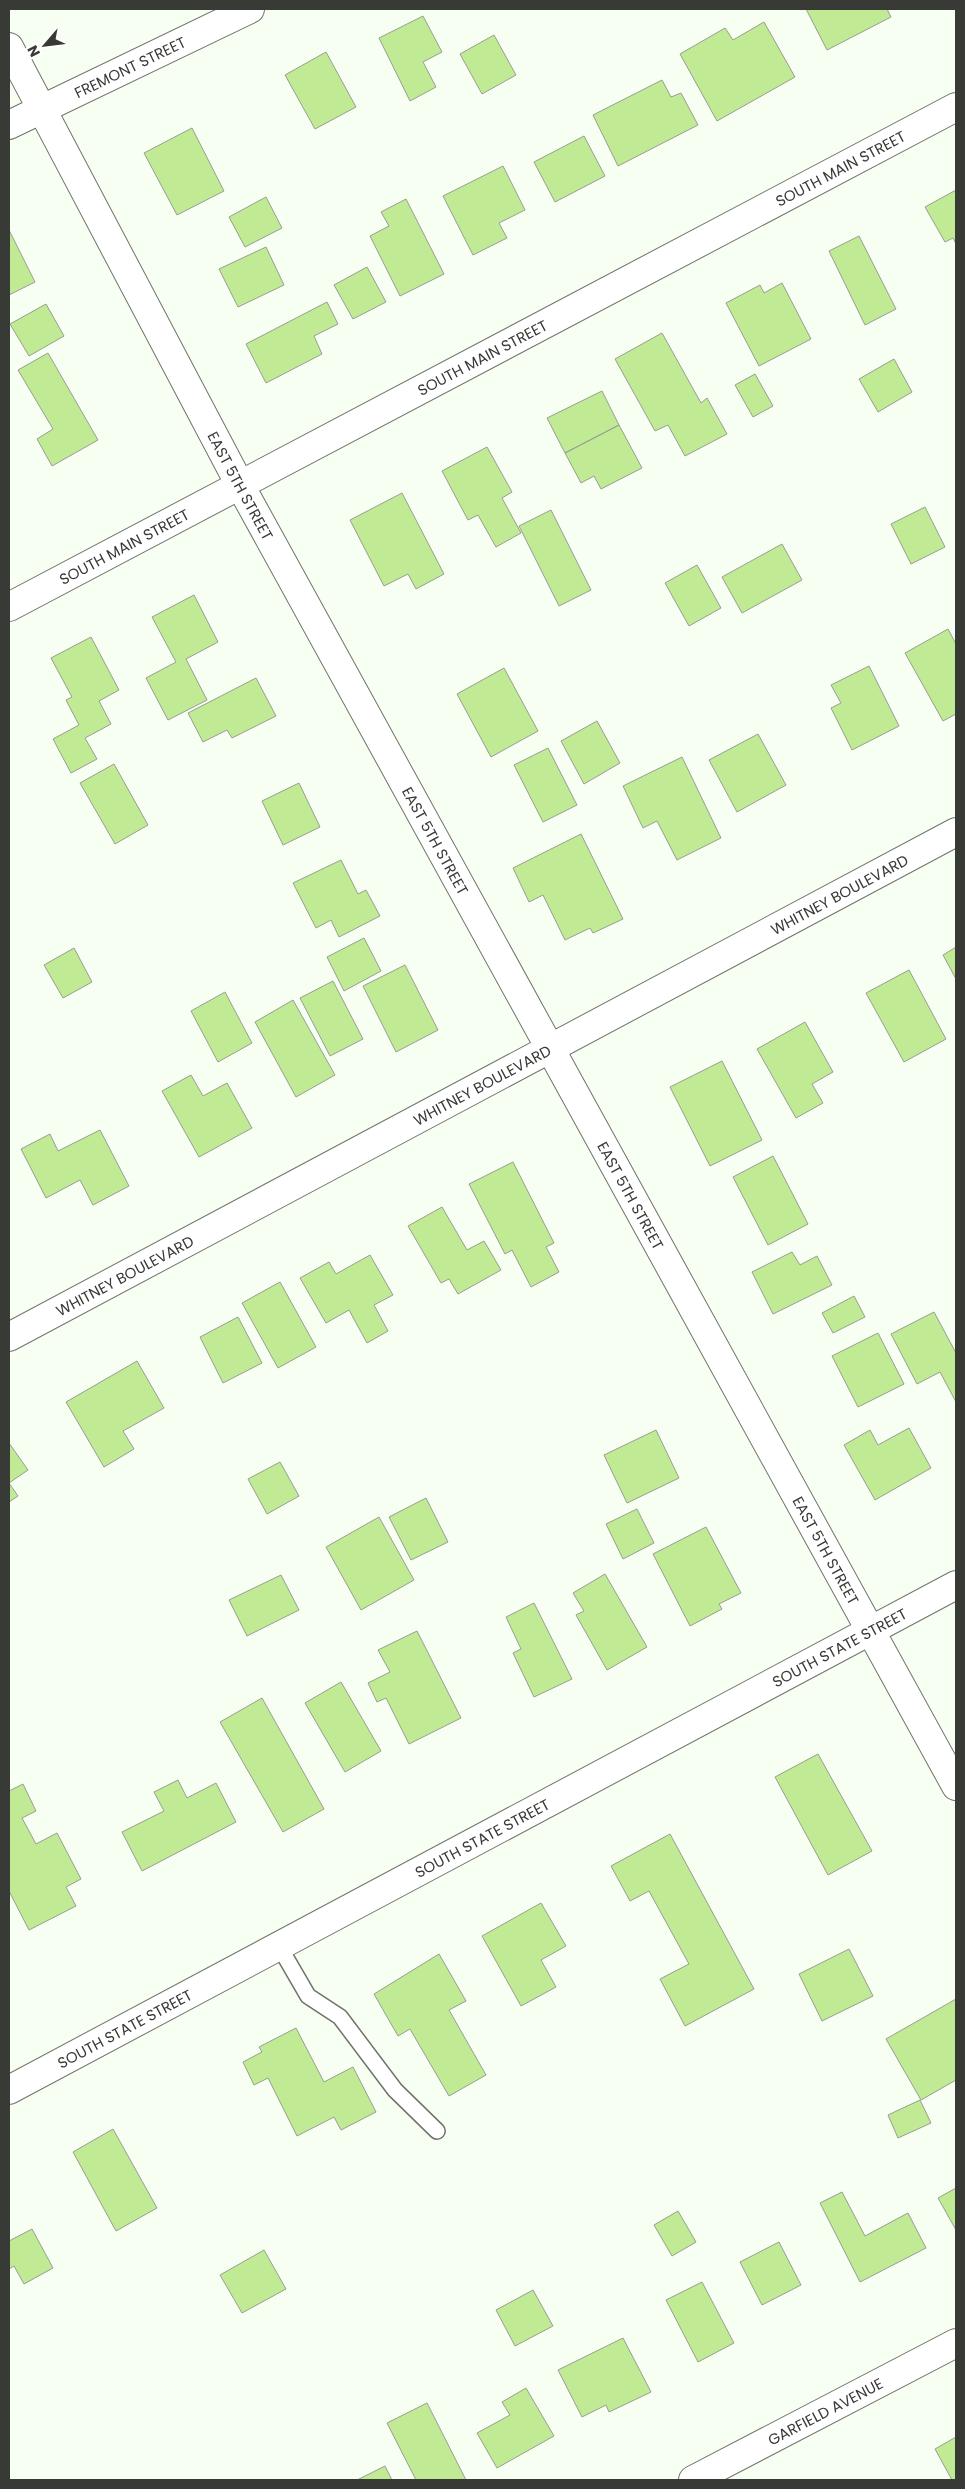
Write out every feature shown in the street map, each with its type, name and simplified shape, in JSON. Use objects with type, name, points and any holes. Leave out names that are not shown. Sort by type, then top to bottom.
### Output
[{"type":"street","name":"FREMONT STREET","points":[[9,126],[42,108],[250,9]]},
{"type":"street","name":"EAST 5TH STREET","points":[[9,47],[240,485],[956,1786]]},
{"type":"street","name":"SOUTH MAIN STREET","points":[[9,607],[956,107]]},
{"type":"street","name":"WHITNEY BOULEVARD","points":[[9,1337],[956,832]]},
{"type":"street","name":"SOUTH STATE STREET","points":[[9,2090],[956,1585]]},
{"type":"street","name":"GARFIELD AVENUE","points":[[692,2480],[956,2343]]},
{"type":"lane","points":[[279,1946],[308,1996],[340,2017],[395,2090],[437,2132]]},
{"type":"building","points":[[806,9],[887,9],[891,17],[827,50]]},
{"type":"building","points":[[423,16],[442,52],[423,62],[436,87],[410,101],[379,38]]},
{"type":"building","points":[[764,22],[795,77],[717,121],[680,54],[725,28],[733,40]]},
{"type":"building","points":[[494,35],[516,75],[482,94],[460,54]]},
{"type":"building","points":[[326,52],[356,107],[315,129],[285,75]]},
{"type":"building","points":[[662,80],[671,97],[681,93],[698,125],[618,166],[593,115]]},
{"type":"building","points":[[192,128],[224,191],[177,215],[144,153]]},
{"type":"building","points":[[584,136],[605,176],[555,202],[534,162]]},
{"type":"building","points":[[503,166],[525,210],[499,223],[507,238],[473,255],[443,196]]},
{"type":"building","points":[[956,190],[956,244],[953,238],[945,242],[925,207]]},
{"type":"building","points":[[266,197],[282,228],[245,247],[229,217]]},
{"type":"building","points":[[406,199],[444,274],[400,296],[370,236],[389,226],[381,212]]},
{"type":"building","points":[[9,230],[35,282],[9,295]]},
{"type":"building","points":[[859,236],[896,309],[865,325],[829,251]]},
{"type":"building","points":[[266,247],[284,285],[238,307],[219,269]]},
{"type":"building","points":[[367,267],[386,302],[353,319],[334,285]]},
{"type":"building","points":[[782,283],[811,339],[759,366],[726,303],[760,285],[764,293]]},
{"type":"building","points":[[327,302],[338,324],[314,336],[322,354],[266,383],[246,344]]},
{"type":"building","points":[[46,304],[64,336],[29,356],[10,324]]},
{"type":"building","points":[[662,333],[701,403],[707,398],[727,434],[685,456],[668,425],[655,431],[615,359]]},
{"type":"building","points":[[48,353],[98,440],[52,466],[37,439],[53,429],[18,370]]},
{"type":"building","points":[[894,359],[912,392],[878,412],[859,379]]},
{"type":"building","points":[[755,374],[773,406],[753,417],[735,385]]},
{"type":"building","points":[[602,391],[619,425],[565,453],[547,418]]},
{"type":"building","points":[[619,425],[642,468],[601,489],[594,476],[581,483],[565,453]]},
{"type":"building","points":[[487,447],[512,492],[502,498],[521,533],[496,547],[478,515],[468,520],[442,471]]},
{"type":"building","points":[[402,493],[444,574],[416,589],[408,574],[384,586],[350,520]]},
{"type":"building","points":[[925,507],[945,547],[911,564],[891,524]]},
{"type":"building","points":[[551,510],[591,590],[559,606],[519,526]]},
{"type":"building","points":[[782,544],[802,580],[742,613],[722,577]]},
{"type":"building","points":[[697,565],[721,608],[689,626],[665,583]]},
{"type":"building","points":[[194,595],[218,642],[186,659],[207,700],[168,720],[146,678],[176,662],[152,617]]},
{"type":"building","points":[[948,629],[956,644],[956,714],[943,721],[905,653]]},
{"type":"building","points":[[91,637],[119,690],[99,701],[111,724],[85,738],[97,759],[71,773],[53,739],[79,725],[66,700],[72,697],[51,658]]},
{"type":"building","points":[[869,666],[899,726],[852,750],[831,708],[841,703],[831,685]]},
{"type":"building","points":[[504,668],[538,731],[491,757],[457,694]]},
{"type":"building","points":[[256,678],[276,716],[232,738],[227,730],[203,742],[188,713]]},
{"type":"building","points":[[597,721],[620,763],[584,784],[561,741]]},
{"type":"building","points":[[758,734],[786,785],[737,812],[709,760]]},
{"type":"building","points":[[548,748],[577,805],[543,822],[514,765]]},
{"type":"building","points":[[682,757],[721,838],[677,860],[657,821],[643,828],[623,786]]},
{"type":"building","points":[[114,764],[148,825],[115,844],[80,783]]},
{"type":"building","points":[[299,783],[320,827],[283,845],[262,801]]},
{"type":"building","points":[[581,834],[623,919],[593,933],[590,928],[565,940],[543,895],[529,902],[513,868]]},
{"type":"building","points":[[341,860],[358,894],[366,890],[380,916],[339,937],[331,920],[316,928],[293,883]]},
{"type":"building","points":[[364,938],[381,971],[344,991],[327,957]]},
{"type":"building","points":[[956,947],[956,979],[943,955]]},
{"type":"building","points":[[74,948],[92,982],[63,998],[44,965]]},
{"type":"building","points":[[405,965],[438,1030],[396,1052],[363,986]]},
{"type":"building","points":[[909,970],[946,1039],[904,1062],[866,993]]},
{"type":"building","points":[[333,981],[363,1039],[330,1056],[300,998]]},
{"type":"building","points":[[225,992],[252,1043],[218,1062],[191,1011]]},
{"type":"building","points":[[293,1000],[335,1075],[296,1097],[255,1022]]},
{"type":"building","points":[[805,1022],[833,1072],[812,1084],[823,1103],[796,1118],[757,1049]]},
{"type":"building","points":[[722,1061],[762,1140],[710,1166],[670,1087]]},
{"type":"building","points":[[191,1075],[203,1096],[227,1083],[252,1128],[199,1157],[162,1091]]},
{"type":"building","points":[[100,1130],[129,1186],[93,1205],[80,1180],[46,1198],[21,1149],[50,1134],[58,1151]]},
{"type":"building","points":[[773,1156],[808,1224],[768,1245],[733,1177]]},
{"type":"building","points":[[513,1162],[554,1243],[546,1247],[559,1272],[531,1287],[512,1250],[505,1254],[469,1184]]},
{"type":"building","points":[[442,1207],[467,1250],[484,1241],[501,1270],[458,1294],[449,1279],[441,1283],[408,1226]]},
{"type":"building","points":[[792,1252],[800,1265],[817,1256],[832,1285],[773,1314],[752,1272]]},
{"type":"building","points":[[370,1255],[393,1295],[374,1305],[388,1331],[367,1343],[349,1310],[326,1323],[300,1278],[329,1262],[336,1274]]},
{"type":"building","points":[[280,1282],[316,1347],[278,1368],[242,1303]]},
{"type":"building","points":[[854,1296],[865,1317],[833,1333],[822,1313]]},
{"type":"building","points":[[934,1312],[956,1353],[956,1402],[940,1372],[917,1384],[891,1334]]},
{"type":"building","points":[[238,1317],[262,1363],[223,1383],[200,1337]]},
{"type":"building","points":[[878,1333],[904,1384],[858,1407],[832,1356]]},
{"type":"building","points":[[137,1361],[164,1408],[123,1431],[134,1449],[104,1467],[66,1402]]},
{"type":"building","points":[[909,1428],[931,1468],[875,1500],[844,1445],[870,1430],[878,1445]]},
{"type":"building","points":[[656,1430],[679,1478],[627,1503],[604,1455]]},
{"type":"building","points":[[9,1443],[28,1470],[9,1483]]},
{"type":"building","points":[[280,1462],[299,1496],[267,1514],[248,1479]]},
{"type":"building","points":[[9,1483],[18,1496],[9,1502]]},
{"type":"building","points":[[426,1498],[448,1542],[411,1560],[389,1517]]},
{"type":"building","points":[[637,1509],[654,1543],[623,1559],[606,1524]]},
{"type":"building","points":[[379,1517],[414,1580],[361,1610],[326,1547]]},
{"type":"building","points":[[706,1527],[741,1593],[719,1604],[722,1609],[690,1626],[653,1554]]},
{"type":"building","points":[[605,1574],[647,1647],[607,1670],[576,1615],[584,1611],[573,1593]]},
{"type":"building","points":[[281,1575],[299,1610],[247,1636],[229,1600]]},
{"type":"building","points":[[534,1603],[572,1679],[534,1697],[513,1653],[521,1649],[506,1617]]},
{"type":"building","points":[[417,1631],[461,1718],[409,1744],[386,1698],[377,1702],[368,1683],[390,1672],[378,1650]]},
{"type":"building","points":[[341,1682],[381,1751],[345,1772],[305,1703]]},
{"type":"building","points":[[262,1698],[324,1809],[283,1832],[220,1722]]},
{"type":"building","points":[[818,1754],[872,1851],[828,1875],[775,1777]]},
{"type":"building","points":[[178,1780],[187,1798],[216,1783],[236,1822],[142,1871],[122,1832],[164,1811],[154,1792]]},
{"type":"building","points":[[23,1784],[36,1811],[22,1818],[36,1844],[57,1833],[81,1879],[66,1887],[76,1906],[29,1930],[9,1891],[9,1791]]},
{"type":"building","points":[[670,1834],[754,1989],[685,2026],[660,1979],[689,1964],[649,1891],[630,1901],[611,1866]]},
{"type":"building","points":[[541,1903],[566,1946],[541,1960],[556,1987],[521,2006],[482,1936]]},
{"type":"building","points":[[849,1949],[873,1996],[822,2021],[799,1974]]},
{"type":"building","points":[[439,1954],[466,2001],[449,2010],[486,2075],[449,2096],[410,2029],[398,2036],[374,1994]]},
{"type":"building","points":[[956,1999],[956,2080],[921,2100],[886,2039]]},
{"type":"building","points":[[296,2028],[324,2082],[353,2067],[376,2112],[341,2130],[334,2117],[297,2136],[268,2078],[254,2085],[243,2062],[262,2052],[259,2047]]},
{"type":"building","points":[[920,2100],[931,2123],[898,2138],[888,2115]]},
{"type":"building","points":[[113,2129],[157,2208],[116,2231],[73,2152]]},
{"type":"building","points":[[956,2188],[956,2230],[938,2198]]},
{"type":"building","points":[[842,2192],[865,2236],[908,2213],[926,2248],[860,2282],[820,2203]]},
{"type":"building","points":[[678,2211],[696,2242],[672,2256],[654,2225]]},
{"type":"building","points":[[32,2229],[53,2268],[24,2284],[14,2266],[9,2269],[9,2241]]},
{"type":"building","points":[[779,2242],[801,2285],[762,2305],[740,2262]]},
{"type":"building","points":[[264,2250],[286,2289],[242,2313],[220,2275]]},
{"type":"building","points":[[702,2282],[734,2343],[698,2362],[666,2300]]},
{"type":"building","points":[[533,2290],[553,2326],[515,2346],[496,2310]]},
{"type":"building","points":[[623,2338],[651,2392],[609,2412],[606,2405],[582,2417],[558,2370]]},
{"type":"building","points":[[526,2388],[554,2436],[497,2468],[477,2433],[510,2415],[502,2402]]},
{"type":"building","points":[[427,2403],[466,2480],[416,2480],[387,2423]]},
{"type":"building","points":[[956,2437],[956,2480],[952,2480],[935,2449]]},
{"type":"building","points":[[385,2466],[392,2480],[357,2480]]}]
